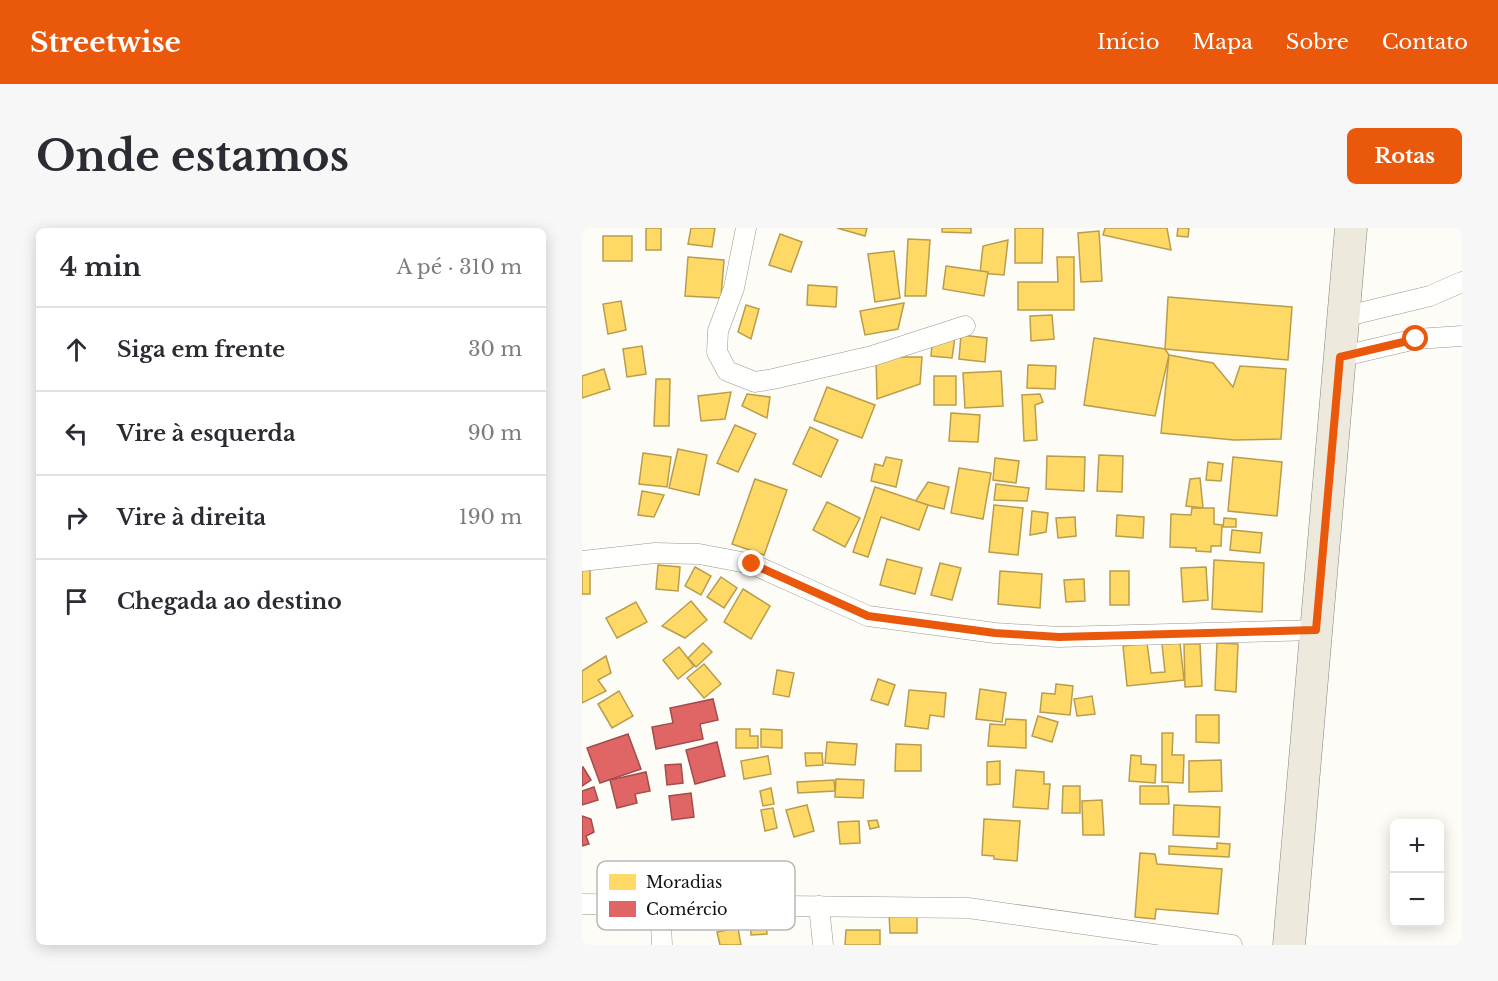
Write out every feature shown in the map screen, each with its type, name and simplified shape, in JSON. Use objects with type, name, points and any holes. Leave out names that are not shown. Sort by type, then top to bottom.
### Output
[{"type":"main road","points":[[1289,945],[1351,228]]},
{"type":"street","points":[[746,228],[734,288],[718,332],[717,352],[727,371],[755,382],[773,379],[872,356],[965,326]]},
{"type":"street","points":[[1343,317],[1430,296],[1462,282]]},
{"type":"street","points":[[1340,357],[1416,339],[1462,336]]},
{"type":"street","points":[[582,561],[654,553],[699,554],[752,564],[868,616],[995,633],[1059,637],[1316,630]]},
{"type":"street","points":[[582,904],[597,904]]},
{"type":"street","points":[[795,906],[968,908],[1232,945]]},
{"type":"street","points":[[819,906],[823,945]]},
{"type":"street","points":[[662,930],[663,945]]},
{"type":"building: Moradias","points":[[646,228],[661,228],[661,250],[646,250]]},
{"type":"building: Moradias","points":[[691,228],[715,228],[712,247],[688,244]]},
{"type":"building: Moradias","points":[[837,228],[867,228],[865,236]]},
{"type":"building: Moradias","points":[[942,228],[971,228],[971,233],[942,232]]},
{"type":"building: Moradias","points":[[1015,228],[1043,228],[1042,263],[1015,263]]},
{"type":"building: Moradias","points":[[1105,228],[1167,228],[1171,250],[1103,235]]},
{"type":"building: Moradias","points":[[1178,228],[1189,228],[1188,237],[1177,236]]},
{"type":"building: Moradias","points":[[1099,231],[1102,281],[1081,282],[1078,233]]},
{"type":"building: Moradias","points":[[780,234],[802,242],[791,272],[769,265]]},
{"type":"building: Moradias","points":[[603,236],[632,236],[632,261],[603,261]]},
{"type":"building: Moradias","points":[[908,239],[930,240],[926,296],[905,296]]},
{"type":"building: Moradias","points":[[1008,240],[1004,275],[980,273],[983,246]]},
{"type":"building: Moradias","points":[[894,251],[900,298],[875,302],[868,254]]},
{"type":"building: Moradias","points":[[688,257],[724,260],[721,298],[685,296]]},
{"type":"building: Moradias","points":[[1057,257],[1074,257],[1074,310],[1018,310],[1018,282],[1058,282]]},
{"type":"building: Moradias","points":[[946,266],[988,272],[984,296],[943,289]]},
{"type":"building: Moradias","points":[[808,285],[837,287],[836,307],[807,305]]},
{"type":"building: Moradias","points":[[1168,297],[1292,307],[1288,360],[1165,349]]},
{"type":"building: Moradias","points":[[621,301],[626,330],[608,334],[603,304]]},
{"type":"building: Moradias","points":[[904,303],[898,329],[865,335],[860,311]]},
{"type":"building: Moradias","points":[[746,305],[759,309],[751,339],[738,332]]},
{"type":"building: Moradias","points":[[1052,315],[1054,339],[1031,341],[1030,316]]},
{"type":"building: Moradias","points":[[933,334],[955,337],[952,358],[931,356]]},
{"type":"building: Moradias","points":[[961,335],[987,338],[985,362],[959,359]]},
{"type":"building: Moradias","points":[[1094,338],[1165,349],[1169,355],[1155,416],[1084,405]]},
{"type":"building: Moradias","points":[[642,346],[646,374],[627,377],[623,349]]},
{"type":"building: Moradias","points":[[1169,355],[1213,363],[1233,387],[1240,366],[1286,369],[1281,439],[1234,440],[1161,433]]},
{"type":"building: Moradias","points":[[876,357],[922,357],[920,384],[877,399]]},
{"type":"building: Moradias","points":[[1028,365],[1056,366],[1055,389],[1027,388]]},
{"type":"building: Moradias","points":[[604,369],[610,389],[582,398],[582,376]]},
{"type":"building: Moradias","points":[[1001,371],[1003,406],[965,408],[963,373]]},
{"type":"building: Moradias","points":[[934,376],[956,376],[956,405],[934,405]]},
{"type":"building: Moradias","points":[[656,379],[670,379],[669,426],[654,426]]},
{"type":"building: Moradias","points":[[827,387],[875,405],[862,438],[814,420]]},
{"type":"building: Moradias","points":[[731,392],[725,419],[701,421],[698,396]]},
{"type":"building: Moradias","points":[[747,394],[770,397],[767,418],[742,406]]},
{"type":"building: Moradias","points":[[1040,394],[1043,402],[1035,405],[1037,440],[1024,441],[1022,395]]},
{"type":"building: Moradias","points":[[951,413],[980,415],[978,442],[949,441]]},
{"type":"building: Moradias","points":[[735,425],[756,434],[738,472],[717,463]]},
{"type":"building: Moradias","points":[[810,427],[838,440],[821,477],[793,464]]},
{"type":"building: Moradias","points":[[678,449],[707,455],[699,495],[669,488]]},
{"type":"building: Moradias","points":[[643,453],[671,457],[667,487],[639,484]]},
{"type":"building: Moradias","points":[[1099,455],[1123,456],[1122,492],[1097,491]]},
{"type":"building: Moradias","points":[[1047,456],[1085,457],[1084,491],[1046,489]]},
{"type":"building: Moradias","points":[[886,457],[902,460],[896,487],[871,481],[875,464],[883,466]]},
{"type":"building: Moradias","points":[[1233,457],[1282,462],[1277,516],[1228,511]]},
{"type":"building: Moradias","points":[[995,458],[1019,461],[1016,483],[993,480]]},
{"type":"building: Moradias","points":[[1208,462],[1223,464],[1221,481],[1206,480]]},
{"type":"building: Moradias","points":[[959,468],[991,473],[983,519],[951,513]]},
{"type":"building: Moradias","points":[[1200,478],[1203,508],[1186,506],[1190,479]]},
{"type":"building: Moradias","points":[[755,479],[787,490],[764,555],[732,544]]},
{"type":"building: Moradias","points":[[928,482],[949,487],[944,509],[915,502]]},
{"type":"building: Moradias","points":[[996,484],[1029,488],[1027,501],[994,500]]},
{"type":"building: Moradias","points":[[875,487],[928,505],[919,530],[881,517],[868,557],[853,552]]},
{"type":"building: Moradias","points":[[642,491],[664,495],[654,517],[638,515]]},
{"type":"building: Moradias","points":[[827,502],[860,518],[845,547],[813,530]]},
{"type":"building: Moradias","points":[[994,505],[1023,508],[1018,555],[989,552]]},
{"type":"building: Moradias","points":[[1192,508],[1214,508],[1214,524],[1222,525],[1221,546],[1211,546],[1211,552],[1196,551],[1196,548],[1170,547],[1171,514],[1191,515]]},
{"type":"building: Moradias","points":[[1032,511],[1048,513],[1046,532],[1030,535]]},
{"type":"building: Moradias","points":[[1117,515],[1144,517],[1143,538],[1116,536]]},
{"type":"building: Moradias","points":[[1075,517],[1076,536],[1058,538],[1056,518]]},
{"type":"building: Moradias","points":[[1224,518],[1236,519],[1236,527],[1223,527]]},
{"type":"building: Moradias","points":[[1232,530],[1262,533],[1260,553],[1230,550]]},
{"type":"building: Moradias","points":[[887,559],[922,568],[915,594],[880,585]]},
{"type":"building: Moradias","points":[[1214,560],[1264,563],[1262,612],[1212,609]]},
{"type":"building: Moradias","points":[[940,563],[961,568],[952,600],[931,595]]},
{"type":"building: Moradias","points":[[658,565],[680,567],[678,591],[656,589]]},
{"type":"building: Moradias","points":[[582,567],[590,567],[590,594],[582,594]]},
{"type":"building: Moradias","points":[[695,567],[711,576],[701,595],[685,586]]},
{"type":"building: Moradias","points":[[1206,567],[1208,600],[1183,602],[1181,568]]},
{"type":"building: Moradias","points":[[1000,571],[1042,574],[1040,608],[998,604]]},
{"type":"building: Moradias","points":[[1110,571],[1129,571],[1129,605],[1110,605]]},
{"type":"building: Moradias","points":[[721,577],[737,588],[724,608],[707,597]]},
{"type":"building: Moradias","points":[[1084,579],[1085,601],[1066,602],[1064,580]]},
{"type":"building: Moradias","points":[[743,589],[770,606],[751,639],[724,622]]},
{"type":"building: Moradias","points":[[691,601],[707,620],[685,638],[662,626]]},
{"type":"building: Moradias","points":[[636,602],[647,622],[617,638],[606,618]]},
{"type":"building: Moradias","points":[[703,643],[712,652],[696,667],[688,658]]},
{"type":"building: Moradias","points":[[1147,643],[1151,673],[1165,672],[1162,644],[1180,643],[1184,680],[1127,686],[1123,646]]},
{"type":"building: Moradias","points":[[1217,643],[1238,644],[1236,692],[1215,690]]},
{"type":"building: Moradias","points":[[1184,644],[1200,644],[1202,686],[1185,687]]},
{"type":"building: Moradias","points":[[679,647],[694,666],[678,679],[663,660]]},
{"type":"building: Moradias","points":[[606,656],[611,673],[598,680],[606,691],[582,703],[582,671]]},
{"type":"building: Moradias","points":[[704,664],[721,684],[704,698],[687,678]]},
{"type":"building: Moradias","points":[[777,670],[794,673],[789,697],[773,694]]},
{"type":"building: Moradias","points":[[878,679],[895,685],[888,705],[871,700]]},
{"type":"building: Moradias","points":[[1056,684],[1073,686],[1070,715],[1040,712],[1042,693],[1055,694]]},
{"type":"building: Moradias","points":[[980,689],[1006,693],[1002,722],[976,719]]},
{"type":"building: Moradias","points":[[909,690],[946,693],[944,717],[930,715],[928,729],[905,726]]},
{"type":"building: Moradias","points":[[619,691],[633,716],[612,728],[598,704]]},
{"type":"building: Moradias","points":[[1092,696],[1095,714],[1077,716],[1074,699]]},
{"type":"building: Moradias","points":[[1196,715],[1219,715],[1219,743],[1196,742]]},
{"type":"building: Moradias","points":[[1038,716],[1058,722],[1052,742],[1032,736]]},
{"type":"building: Moradias","points":[[1006,719],[1026,720],[1026,748],[988,746],[990,724],[1005,725]]},
{"type":"building: Moradias","points":[[736,729],[750,729],[750,736],[758,736],[758,748],[736,748]]},
{"type":"building: Moradias","points":[[761,729],[782,730],[782,748],[761,747]]},
{"type":"building: Moradias","points":[[1162,733],[1173,733],[1172,755],[1184,755],[1183,783],[1162,782]]},
{"type":"building: Moradias","points":[[827,742],[857,744],[855,765],[825,763]]},
{"type":"building: Moradias","points":[[896,744],[921,745],[921,771],[895,771]]},
{"type":"building: Moradias","points":[[805,753],[822,753],[823,765],[806,766]]},
{"type":"building: Moradias","points":[[1131,755],[1141,756],[1141,764],[1156,765],[1155,783],[1129,781]]},
{"type":"building: Moradias","points":[[768,756],[771,774],[744,779],[741,761]]},
{"type":"building: Moradias","points":[[1221,760],[1222,791],[1189,792],[1189,761]]},
{"type":"building: Moradias","points":[[1000,761],[1000,784],[987,785],[987,762]]},
{"type":"building: Moradias","points":[[1016,770],[1044,772],[1044,784],[1050,784],[1048,809],[1013,807]]},
{"type":"building: Moradias","points":[[836,779],[864,780],[863,798],[835,797]]},
{"type":"building: Moradias","points":[[834,780],[835,791],[798,793],[797,782]]},
{"type":"building: Moradias","points":[[1063,786],[1080,786],[1080,813],[1062,813]]},
{"type":"building: Moradias","points":[[1140,786],[1168,786],[1169,804],[1140,804]]},
{"type":"building: Moradias","points":[[771,788],[774,804],[763,806],[760,791]]},
{"type":"building: Moradias","points":[[1102,800],[1104,835],[1083,835],[1082,801]]},
{"type":"building: Moradias","points":[[807,805],[814,831],[794,837],[786,810]]},
{"type":"building: Moradias","points":[[1174,805],[1220,807],[1219,837],[1173,835]]},
{"type":"building: Moradias","points":[[773,808],[777,828],[765,831],[761,810]]},
{"type":"building: Moradias","points":[[984,819],[1020,821],[1017,861],[994,859],[994,856],[982,855]]},
{"type":"building: Moradias","points":[[877,820],[879,827],[870,829],[868,821]]},
{"type":"building: Moradias","points":[[859,821],[860,843],[840,844],[838,822]]},
{"type":"building: Moradias","points":[[1217,843],[1230,844],[1229,857],[1169,854],[1169,846],[1217,849]]},
{"type":"building: Moradias","points":[[1140,853],[1155,854],[1157,864],[1222,869],[1218,914],[1156,909],[1155,919],[1135,917]]},
{"type":"building: Moradias","points":[[889,912],[917,912],[917,933],[890,933]]},
{"type":"building: Moradias","points":[[738,930],[741,945],[720,945],[717,932]]},
{"type":"building: Moradias","points":[[751,930],[767,930],[767,934],[751,935]]},
{"type":"building: Moradias","points":[[846,930],[880,930],[880,945],[845,945]]},
{"type":"building: Comércio","points":[[713,699],[718,720],[700,724],[703,739],[656,749],[652,727],[673,723],[670,708]]},
{"type":"building: Comércio","points":[[628,734],[641,769],[600,783],[587,748]]},
{"type":"building: Comércio","points":[[717,742],[725,776],[695,784],[686,750]]},
{"type":"building: Comércio","points":[[681,764],[683,783],[667,785],[665,765]]},
{"type":"building: Comércio","points":[[582,768],[591,780],[582,786]]},
{"type":"building: Comércio","points":[[646,772],[650,791],[635,794],[637,803],[617,808],[610,780]]},
{"type":"building: Comércio","points":[[594,787],[598,800],[582,805],[582,791]]},
{"type":"building: Comércio","points":[[691,793],[694,817],[672,820],[669,796]]},
{"type":"building: Comércio","points":[[582,816],[591,819],[594,832],[586,836],[589,844],[582,846]]},
{"type":"route","points":[[752,564],[868,616],[995,633],[1059,637],[1316,630],[1340,357],[1416,339]]}]
